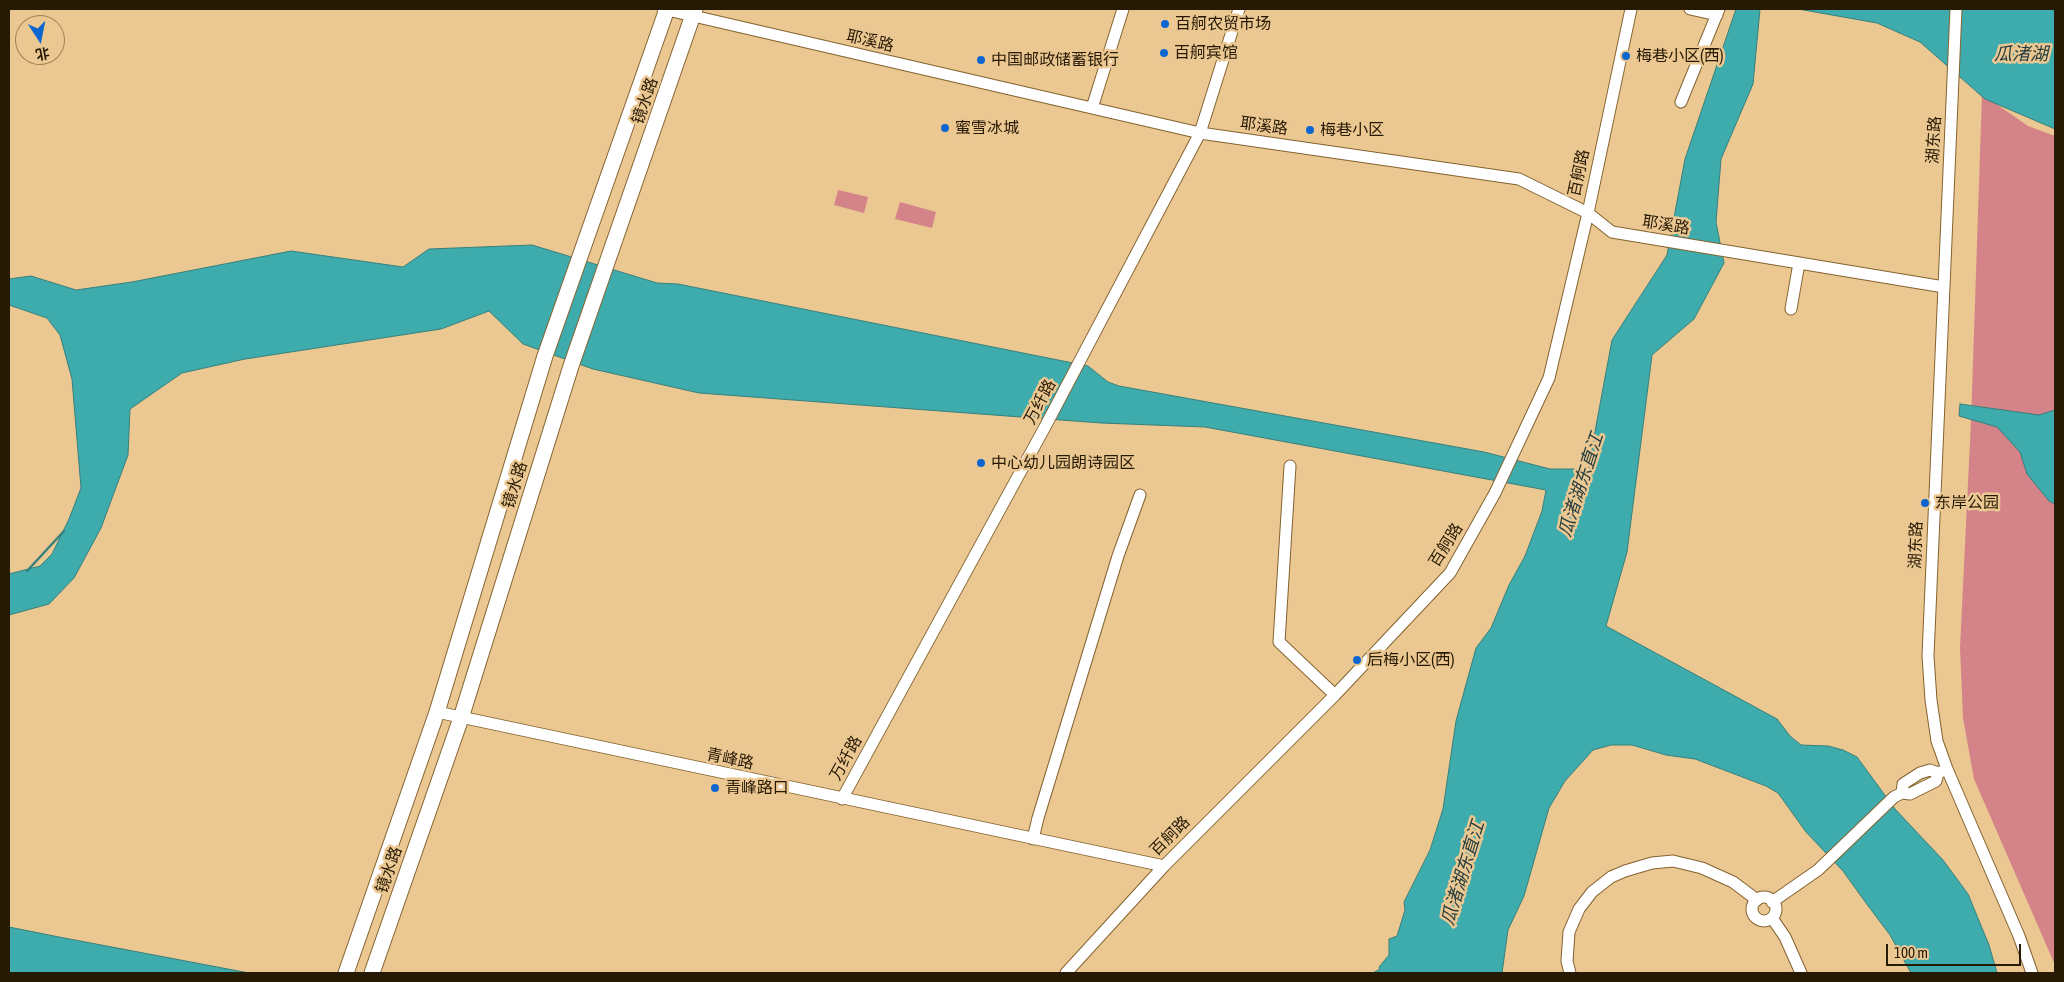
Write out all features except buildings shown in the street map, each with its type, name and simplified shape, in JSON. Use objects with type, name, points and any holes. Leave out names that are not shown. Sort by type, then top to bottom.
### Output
[{"type":"main road","name":"镜水路","points":[[346,973],[437,712],[545,356],[665,9]]},
{"type":"main road","name":"镜水路","points":[[372,973],[461,718],[571,366],[694,13]]},
{"type":"street","name":"耶溪路","points":[[665,9],[694,13],[1200,133],[1519,179],[1588,212],[1612,232],[1944,287]]},
{"type":"street","points":[[1092,108],[1123,9]]},
{"type":"street","name":"万纤路","points":[[842,799],[1084,355],[1200,133],[1239,9]]},
{"type":"street","name":"百舸路","points":[[1066,973],[1164,866],[1335,695],[1450,573],[1495,493],[1549,378],[1588,212],[1631,9]]},
{"type":"street","points":[[1681,102],[1718,12],[1690,9]]},
{"type":"street","name":"湖东路","points":[[1956,9],[1928,656],[1930,700],[1942,771],[2020,936],[2032,973]]},
{"type":"street","points":[[1791,309],[1800,263]]},
{"type":"street","points":[[1290,466],[1280,642],[1335,695]]},
{"type":"street","points":[[1033,839],[1118,556],[1140,495]]},
{"type":"street","name":"青峰路","points":[[437,712],[1164,866]]},
{"type":"street","points":[[1772,902],[1818,870],[1898,795],[1910,794],[1936,781],[1942,771]]},
{"type":"street","points":[[1570,973],[1567,961],[1569,932],[1579,909],[1592,892],[1611,877],[1625,871],[1652,863],[1673,861],[1702,868],[1733,882],[1756,900]]},
{"type":"street","points":[[1756,900],[1764,898],[1772,902],[1775,911],[1772,918]]},
{"type":"street","points":[[1756,900],[1752,910],[1755,917],[1761,921],[1772,918]]},
{"type":"street","points":[[1772,918],[1785,937],[1802,973]]},
{"type":"shaded area","points":[[1982,94],[2028,126],[2055,136],[2055,965],[1974,779],[1963,718],[1960,648],[1971,421]]},
{"type":"shaded area","points":[[838,190],[868,197],[864,213],[834,205]]},
{"type":"shaded area","points":[[900,202],[936,212],[932,228],[895,219]]},
{"type":"water","name":"瓜渚湖东直江","points":[[1736,9],[1760,9],[1753,84],[1721,159],[1716,222],[1724,263],[1694,319],[1652,355],[1627,552],[1606,626],[1777,719],[1790,736],[1801,745],[1828,746],[1843,750],[1857,757],[1895,809],[1943,860],[1968,894],[1989,945],[1997,973],[1911,973],[1890,935],[1843,871],[1806,832],[1778,793],[1766,786],[1695,759],[1666,755],[1632,745],[1611,745],[1593,750],[1565,781],[1549,808],[1524,896],[1508,930],[1502,973],[1373,973],[1380,969],[1379,967],[1389,955],[1389,939],[1397,936],[1405,910],[1404,902],[1430,850],[1443,809],[1456,721],[1476,648],[1491,628],[1509,585],[1525,556],[1542,511],[1546,490],[1205,427],[1101,423],[699,393],[593,369],[523,344],[489,311],[441,329],[245,359],[182,373],[130,409],[128,455],[101,528],[74,578],[49,604],[9,615],[9,574],[40,566],[52,554],[81,488],[72,379],[60,335],[47,318],[9,305],[9,279],[31,276],[76,290],[132,282],[291,251],[403,267],[429,249],[532,245],[657,283],[678,284],[1088,366],[1108,382],[1119,386],[1484,452],[1550,469],[1588,469],[1612,340],[1667,255],[1685,159]]},
{"type":"water","name":"瓜渚湖","points":[[1798,9],[2055,9],[2055,129],[1985,99],[1920,42],[1877,23]]},
{"type":"water","points":[[1960,404],[2039,415],[2055,410],[2055,504],[2049,501],[2027,474],[2020,452],[1997,427],[1959,416]]},
{"type":"water","points":[[9,927],[59,937],[249,973],[9,973]]},
{"type":"waterway","points":[[27,571],[64,531]]},
{"type":"place","name":"百舸农贸市场","points":[[1165,24]]},
{"type":"place","name":"百舸宾馆","points":[[1164,53]]},
{"type":"place","name":"梅巷小区(西)","points":[[1626,56]]},
{"type":"place","name":"中国邮政储蓄银行","points":[[981,60]]},
{"type":"place","name":"蜜雪冰城","points":[[945,128]]},
{"type":"place","name":"梅巷小区","points":[[1310,130]]},
{"type":"place","name":"中心幼儿园朗诗园区","points":[[981,463]]},
{"type":"place","name":"东岸公园","points":[[1925,503]]},
{"type":"place","name":"后梅小区(西)","points":[[1357,660]]},
{"type":"place","name":"青峰路口","points":[[715,788]]}]
